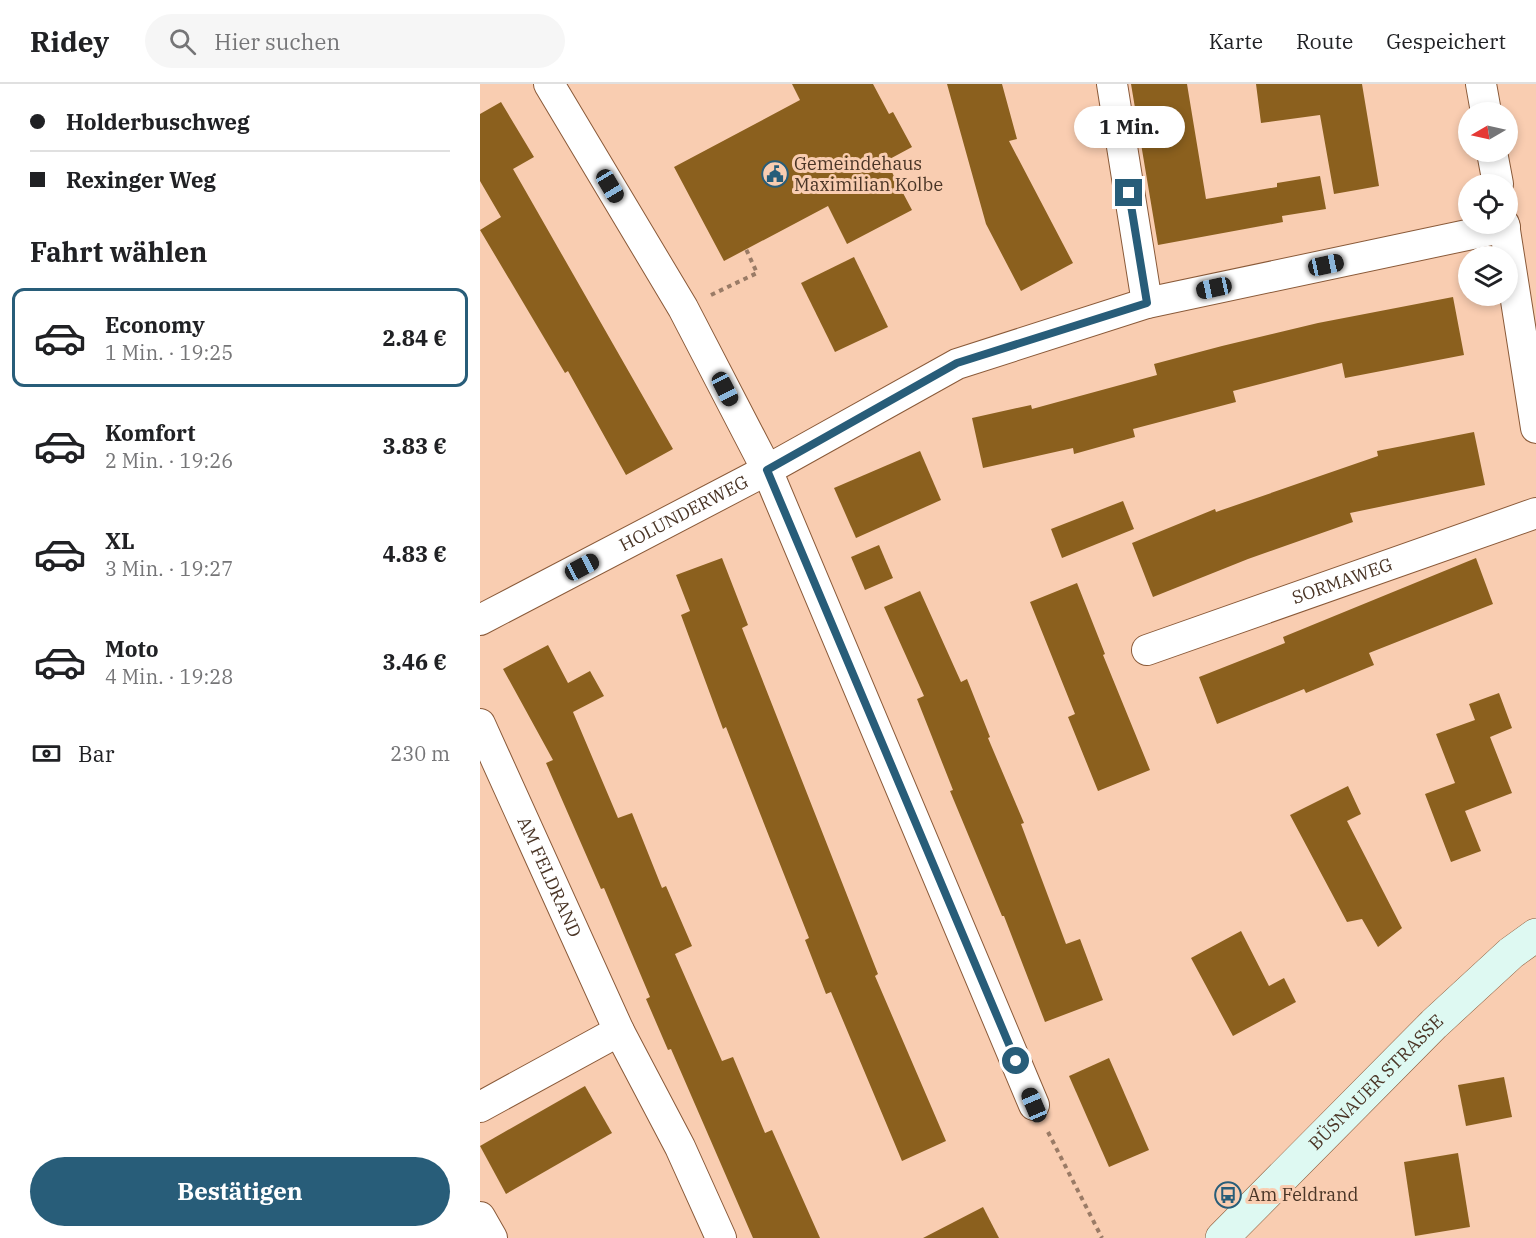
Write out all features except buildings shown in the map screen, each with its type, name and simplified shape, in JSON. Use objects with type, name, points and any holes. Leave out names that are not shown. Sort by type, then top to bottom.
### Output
[{"type":"street","points":[[549,84],[683,308],[767,470],[1034,1105]]},
{"type":"street","points":[[1112,84],[1147,303]]},
{"type":"street","points":[[1481,84],[1484,102]]},
{"type":"street","name":"HOLUNDERWEG","points":[[480,620],[767,470],[957,363],[1147,303],[1463,234]]},
{"type":"street","points":[[1506,234],[1529,335],[1536,428]]},
{"type":"street","name":"SORMAWEG","points":[[1147,650],[1536,513]]},
{"type":"street","name":"AM FELDRAND","points":[[480,724],[619,1030],[680,1147],[721,1238]]},
{"type":"street","name":"BÜSNAUER STRASSE","points":[[1222,1238],[1434,1024],[1511,953],[1536,934]]},
{"type":"street","points":[[480,1107],[619,1030]]},
{"type":"street","points":[[480,1217],[492,1238]]},
{"type":"path","points":[[722,289],[757,273],[746,249]]},
{"type":"path","points":[[1034,1105],[1102,1238]]},
{"type":"place","name":"Gemeindehaus Maximilian Kolbe","points":[[775,174]]},
{"type":"place","name":"Am Feldrand","points":[[1228,1195]]},
{"type":"route","points":[[1016,1061],[767,470],[957,363],[1147,303],[1129,193]]}]
